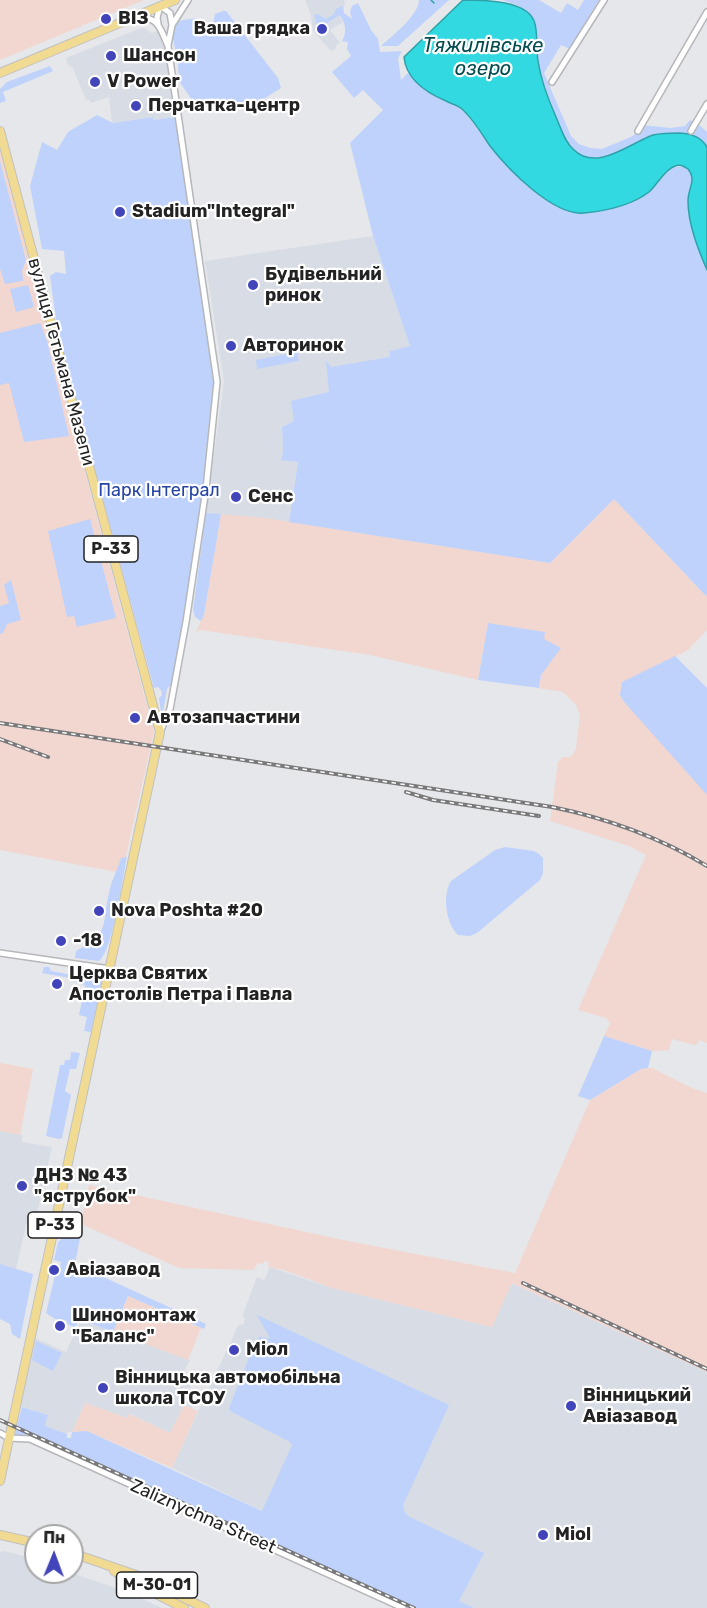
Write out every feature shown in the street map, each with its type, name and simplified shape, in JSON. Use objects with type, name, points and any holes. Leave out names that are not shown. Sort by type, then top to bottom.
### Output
[{"type":"main road","points":[[0,73],[176,0]]},
{"type":"main road","name":"вулиця Гетьмана Мазепи","points":[[0,131],[160,732],[110,969]]},
{"type":"main road","name":"Р-33","points":[[0,1481],[110,969]]},
{"type":"main road","points":[[0,1534],[24,1540]]},
{"type":"main road","name":"М-30-01","points":[[84,1557],[136,1575],[205,1608]]},
{"type":"main road","name":"М-30-01","points":[[108,1566],[132,1582],[184,1608]]},
{"type":"street","points":[[172,26],[188,0]]},
{"type":"street","points":[[552,82],[603,0]]},
{"type":"street","points":[[160,6],[170,13],[172,26],[168,46],[157,18],[160,6]]},
{"type":"street","points":[[638,130],[707,12]]},
{"type":"street","points":[[135,17],[148,18],[159,24]]},
{"type":"street","name":"вулиця Гетьмана Мазепи","points":[[160,732],[170,709],[186,622],[206,489],[217,382],[168,46]]},
{"type":"street","points":[[691,131],[707,104]]},
{"type":"street","points":[[0,953],[110,969]]},
{"type":"street","name":"Zaliznychna Street","points":[[0,1433],[9,1437],[30,1439],[403,1608]]},
{"type":"shaded area","points":[[0,0],[144,0],[0,60]]},
{"type":"shaded area","points":[[305,0],[344,0],[345,4],[339,16],[343,22],[330,30],[340,43],[336,45],[336,49],[331,51],[313,31],[311,15]]},
{"type":"shaded area","points":[[141,28],[151,33],[161,30],[168,46],[177,117],[153,120],[152,117],[112,123],[109,97],[91,103],[89,99],[86,100],[73,68],[68,65],[66,58]]},
{"type":"shaded area","points":[[0,150],[154,732],[122,873],[0,850]]},
{"type":"shaded area","points":[[373,236],[410,346],[390,351],[391,357],[329,393],[294,421],[282,427],[281,459],[298,461],[289,522],[206,513],[224,381],[205,261]]},
{"type":"shaded area","points":[[614,499],[707,597],[707,630],[688,650],[675,657],[707,688],[707,1043],[699,1040],[694,1045],[672,1039],[669,1050],[652,1051],[604,1036],[610,1023],[606,1018],[578,1010],[646,855],[629,846],[550,821],[558,762],[563,757],[571,757],[576,749],[580,715],[576,705],[563,692],[539,688],[541,675],[560,648],[488,623],[478,680],[370,655],[201,630],[196,632],[204,615],[221,514],[265,518],[550,563]]},
{"type":"shaded area","points":[[0,1063],[33,1069],[20,1135],[0,1131]]},
{"type":"shaded area","points":[[652,1068],[707,1093],[707,1372],[512,1283],[492,1327],[332,1288],[284,1270],[268,1267],[269,1262],[264,1261],[263,1264],[258,1263],[253,1270],[179,1268],[83,1225],[81,1220],[89,1185],[343,1240],[515,1273],[590,1100],[641,1069]]},
{"type":"shaded area","name":"ДНЗ № 43 \"яструбок\"","points":[[0,1131],[22,1135],[22,1142],[52,1147],[34,1226],[26,1225],[16,1269],[0,1264]]},
{"type":"shaded area","name":"Miol","points":[[270,1267],[332,1288],[492,1327],[511,1283],[707,1372],[707,1608],[474,1608],[338,1547],[172,1468],[237,1328],[239,1324],[243,1325],[245,1318],[242,1317],[257,1277],[264,1280]]},
{"type":"shaded area","points":[[128,1296],[201,1328],[188,1360],[113,1332]]},
{"type":"shaded area","points":[[81,1320],[190,1360],[182,1376],[192,1383],[187,1395],[192,1397],[192,1408],[184,1405],[170,1433],[130,1414],[127,1418],[85,1403],[72,1432],[67,1434],[45,1426],[48,1415],[21,1406],[35,1338],[66,1352]]},
{"type":"shaded area","points":[[85,1403],[127,1418],[129,1414],[170,1433],[184,1405],[198,1411],[172,1468],[87,1431],[72,1432]]},
{"type":"shaded area","points":[[0,1552],[24,1556],[24,1584],[84,1584],[84,1577],[127,1592],[162,1608],[0,1608]]},
{"type":"green space","points":[[419,0],[449,0],[398,46],[381,46],[410,19]]},
{"type":"green space","points":[[502,0],[539,0],[561,13],[567,3],[578,10],[584,0],[599,0],[570,49],[561,45],[544,73],[571,136],[579,144],[602,149],[633,136],[641,125],[671,128],[685,126],[690,120],[707,132],[707,147],[706,144],[666,133],[643,139],[620,151],[598,158],[586,157],[575,152],[563,136],[547,94],[538,59],[537,32],[533,18],[522,8]]},
{"type":"green space","points":[[358,3],[378,39],[380,52],[402,51],[398,58],[401,80],[408,73],[416,82],[462,109],[497,154],[518,176],[558,208],[628,203],[649,192],[672,167],[684,167],[691,172],[689,218],[707,270],[707,597],[614,499],[550,563],[289,522],[298,462],[281,460],[282,427],[294,421],[291,401],[329,392],[326,361],[331,367],[390,357],[390,351],[410,346],[373,236],[350,143],[383,110],[363,90],[354,98],[332,72],[351,56],[347,49],[348,42],[342,41],[345,28],[339,15],[318,29],[314,15],[317,14],[326,19],[333,15],[336,9],[343,6],[344,13],[352,19],[350,12],[352,6]]},
{"type":"green space","points":[[226,11],[278,78],[281,88],[259,102],[194,103],[179,81],[172,34],[177,21],[197,18],[199,24],[213,23],[215,14]]},
{"type":"green space","points":[[50,66],[53,71],[3,92],[6,101],[0,103],[0,89],[7,82]]},
{"type":"green space","name":"Парк Інтеграл","points":[[97,115],[113,123],[153,117],[153,120],[177,117],[217,382],[203,504],[176,679],[167,689],[163,712],[161,712],[159,698],[162,695],[161,690],[158,687],[154,688],[58,334],[50,276],[56,272],[66,274],[64,251],[42,249],[30,186],[42,142],[57,150],[68,132]]},
{"type":"green space","points":[[0,161],[26,260],[22,271],[23,281],[5,284],[0,269]]},
{"type":"green space","points":[[28,285],[34,307],[16,312],[10,289]]},
{"type":"green space","points":[[40,323],[47,341],[69,436],[24,442],[9,383],[0,385],[0,333]]},
{"type":"green space","points":[[297,352],[299,361],[257,369],[256,360]]},
{"type":"green space","points":[[206,513],[221,514],[204,615],[201,621],[195,617],[193,610]]},
{"type":"green space","points":[[90,519],[116,618],[77,627],[74,616],[67,617],[48,531]]},
{"type":"green space","points":[[11,580],[21,620],[7,624],[3,633],[0,634],[0,606],[9,603],[4,585]]},
{"type":"green space","points":[[488,623],[545,632],[544,639],[561,648],[541,675],[539,688],[478,680]]},
{"type":"green space","points":[[675,656],[707,688],[707,795],[620,695],[622,682]]},
{"type":"green space","points":[[505,847],[534,851],[539,854],[543,858],[543,873],[540,880],[477,933],[470,936],[458,935],[448,917],[446,901],[451,881],[495,850]]},
{"type":"green space","points":[[127,857],[113,930],[104,955],[99,961],[75,958],[76,951],[87,945],[100,932],[112,881],[121,858]]},
{"type":"green space","points":[[44,967],[49,967],[51,971],[78,976],[81,972],[93,974],[102,980],[91,1032],[84,1031],[87,1017],[79,1015],[85,985],[72,981],[70,978],[42,973]]},
{"type":"green space","points":[[604,1036],[652,1051],[648,1068],[641,1069],[590,1100],[578,1096]]},
{"type":"green space","points":[[71,1052],[80,1053],[76,1069],[70,1069],[65,1091],[71,1095],[62,1138],[59,1139],[46,1136],[60,1065],[64,1065],[65,1060],[70,1060]]},
{"type":"green space","points":[[63,1238],[80,1238],[75,1264],[206,1324],[204,1329],[128,1296],[113,1332],[82,1320],[74,1327],[67,1324],[67,1321],[55,1319],[46,1313],[56,1271],[59,1271],[61,1262],[54,1260],[58,1242]]},
{"type":"green space","points":[[0,1264],[33,1274],[20,1339],[12,1334],[10,1324],[0,1319]]},
{"type":"green space","points":[[257,1315],[449,1405],[403,1505],[408,1516],[484,1553],[459,1601],[474,1608],[403,1608],[30,1439],[14,1438],[22,1407],[48,1415],[45,1426],[67,1434],[67,1438],[71,1438],[72,1432],[87,1431],[262,1511],[292,1445],[230,1411],[229,1408],[256,1340],[260,1337],[270,1338]]},
{"type":"green space","points":[[36,1341],[62,1353],[53,1371],[32,1360]]},
{"type":"water","name":"Тяжилівське озеро","points":[[463,0],[505,3],[525,10],[531,16],[536,29],[539,68],[548,97],[567,142],[582,156],[592,158],[613,154],[653,135],[663,133],[688,134],[699,138],[705,144],[707,147],[707,270],[690,219],[688,196],[692,177],[688,169],[680,165],[671,168],[649,192],[626,204],[592,212],[572,212],[545,199],[519,178],[498,156],[474,122],[459,106],[432,94],[413,78],[404,57]]},
{"type":"waterway","points":[[431,0],[434,3]]},
{"type":"railway","points":[[0,723],[552,807],[592,817],[651,837],[707,866]]},
{"type":"railway","points":[[0,739],[48,757]]},
{"type":"railway","points":[[406,792],[433,800],[539,816]]},
{"type":"railway","points":[[523,1283],[707,1369]]},
{"type":"railway","points":[[0,1420],[414,1608]]},
{"type":"place","name":"ВІЗ","points":[[106,19]]},
{"type":"place","name":"Ваша грядка","points":[[322,29]]},
{"type":"place","name":"Шансон","points":[[111,56]]},
{"type":"place","name":"V Power","points":[[95,82]]},
{"type":"place","name":"Перчатка-центр","points":[[136,106]]},
{"type":"place","name":"Stadium\"Integral\"","points":[[120,212]]},
{"type":"place","name":"Будівельний ринок","points":[[253,285]]},
{"type":"place","name":"Авторинок","points":[[231,346]]},
{"type":"place","name":"Сенс","points":[[236,497]]},
{"type":"place","name":"Автозапчастини","points":[[135,718]]},
{"type":"place","name":"Nova Poshta #20","points":[[99,911]]},
{"type":"place","name":"-18","points":[[61,941]]},
{"type":"place","name":"Церква Святих Апостолів Петра і Павла","points":[[57,984]]},
{"type":"place","name":"ДНЗ № 43 \"яструбок\"","points":[[22,1186]]},
{"type":"place","name":"Авіазавод","points":[[54,1270]]},
{"type":"place","name":"Шиномонтаж \"Баланс\"","points":[[60,1326]]},
{"type":"place","name":"Міол","points":[[234,1350]]},
{"type":"place","name":"Вінницька автомобільна школа ТСОУ","points":[[103,1388]]},
{"type":"place","name":"Вінницький Авіазавод","points":[[571,1406]]},
{"type":"place","name":"Miol","points":[[543,1535]]}]
